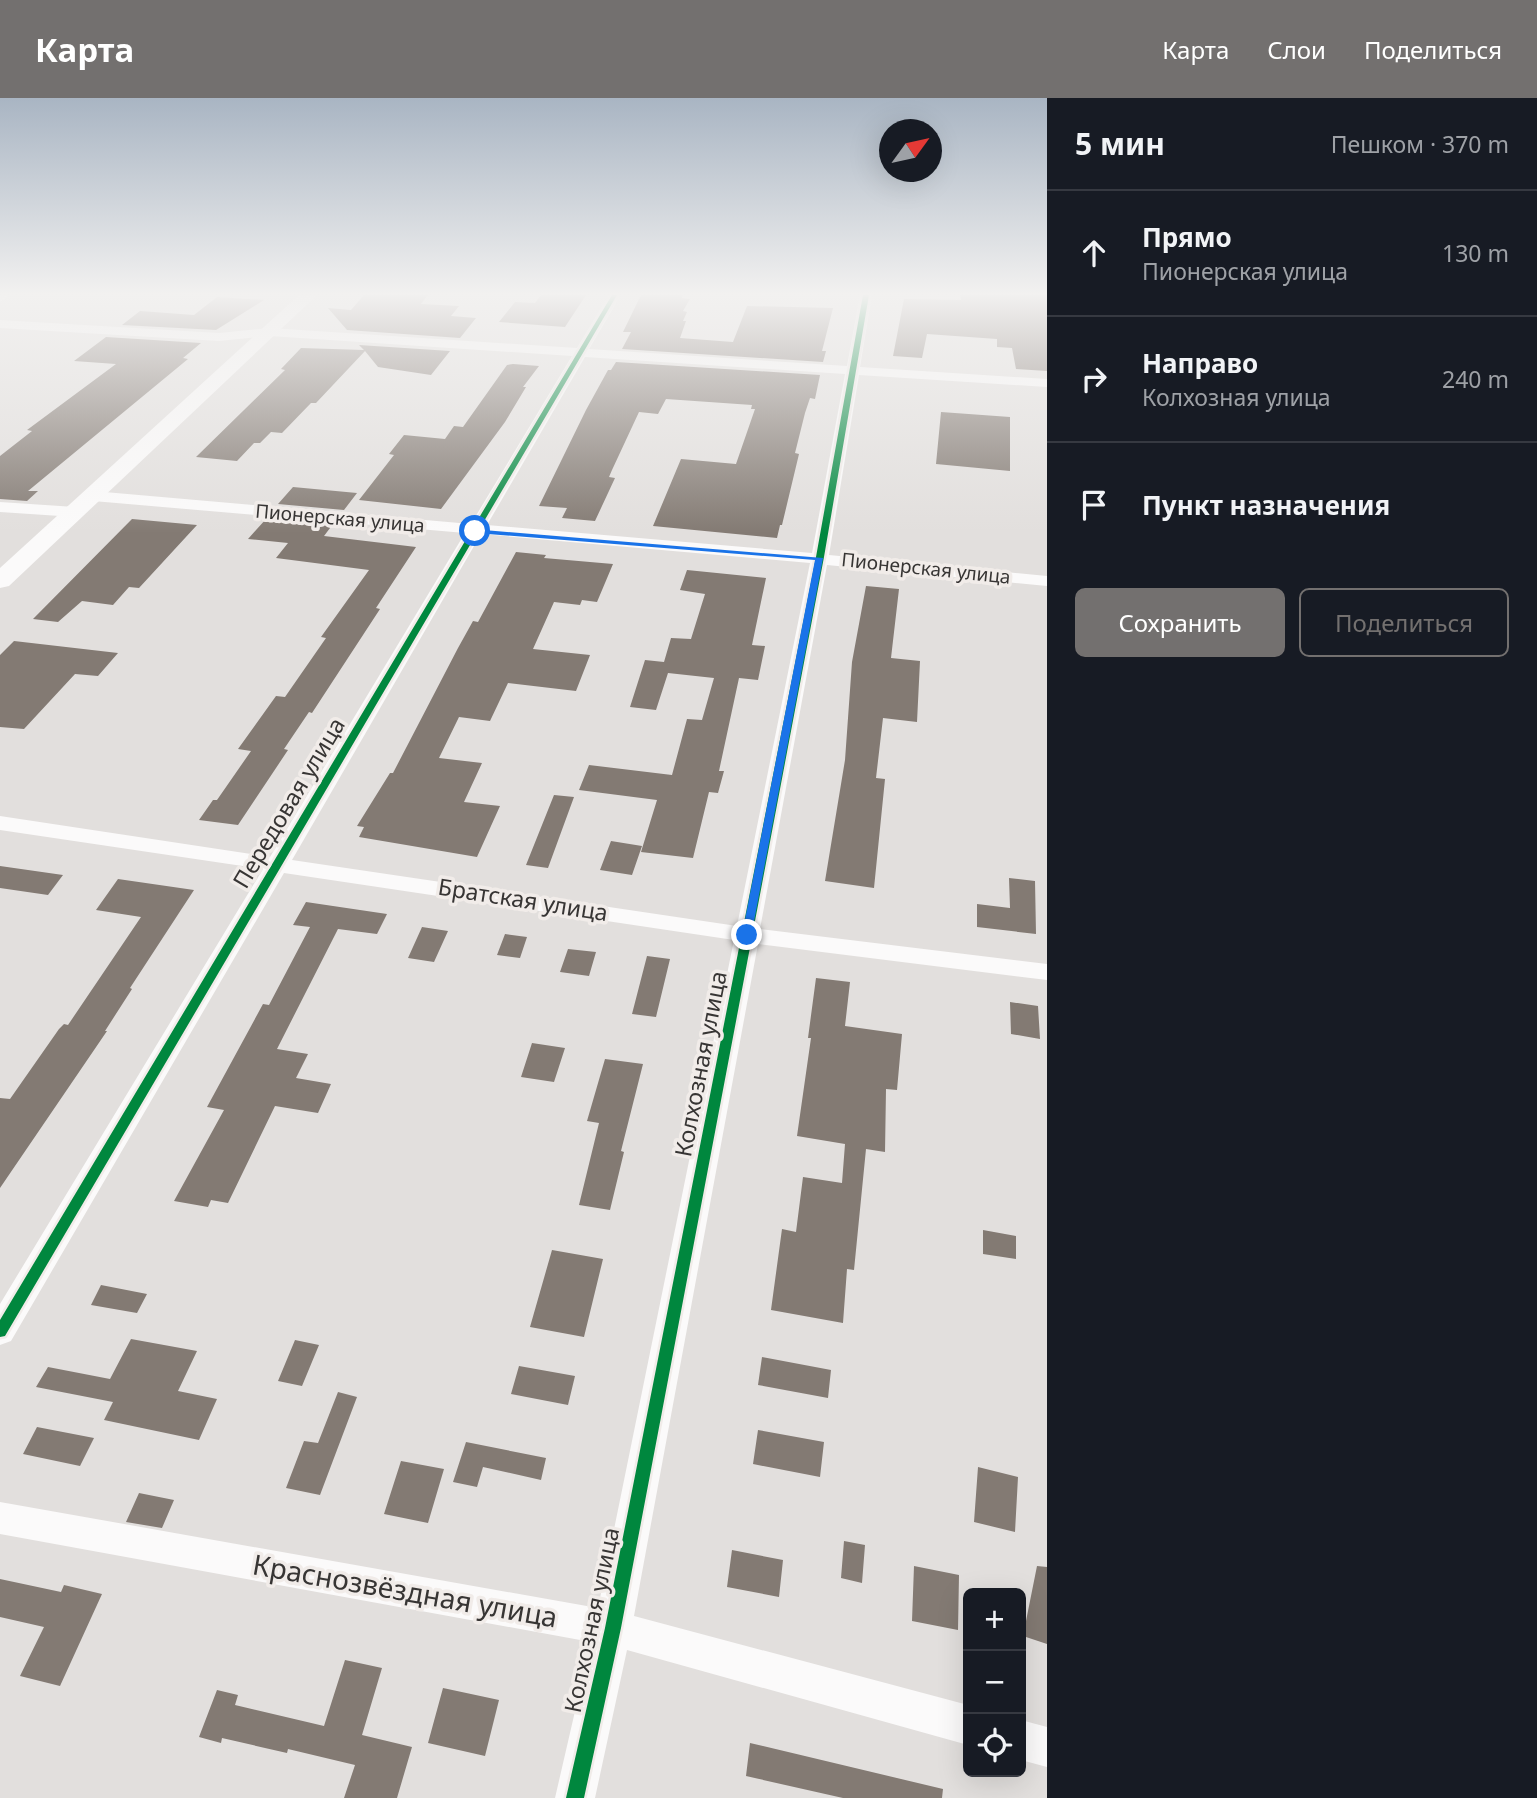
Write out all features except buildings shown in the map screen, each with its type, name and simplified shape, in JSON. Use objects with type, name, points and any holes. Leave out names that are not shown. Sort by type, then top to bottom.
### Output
[{"type":"street","points":[[0,581],[224,374]]},
{"type":"street","name":"Передовая улица","points":[[0,1332],[568,374]]},
{"type":"street","name":"Колхозная улица","points":[[575,1798],[613,1628],[820,558],[852,374]]},
{"type":"street","points":[[927,374],[1047,383]]},
{"type":"street","name":"Пионерская улица","points":[[93,496],[475,531],[820,558],[1047,581]]},
{"type":"street","points":[[0,506],[75,512]]},
{"type":"street","name":"Братская улица","points":[[0,823],[747,935],[1047,972]]},
{"type":"street","name":"Краснозвёздная улица","points":[[0,1518],[613,1628],[963,1724]]},
{"type":"street","points":[[1026,1741],[1047,1747]]},
{"type":"cycle path","points":[[0,1332],[568,374]]},
{"type":"cycle path","points":[[575,1798],[613,1628],[820,557],[852,374]]},
{"type":"route","points":[[475,531],[820,558],[747,935]]}]
